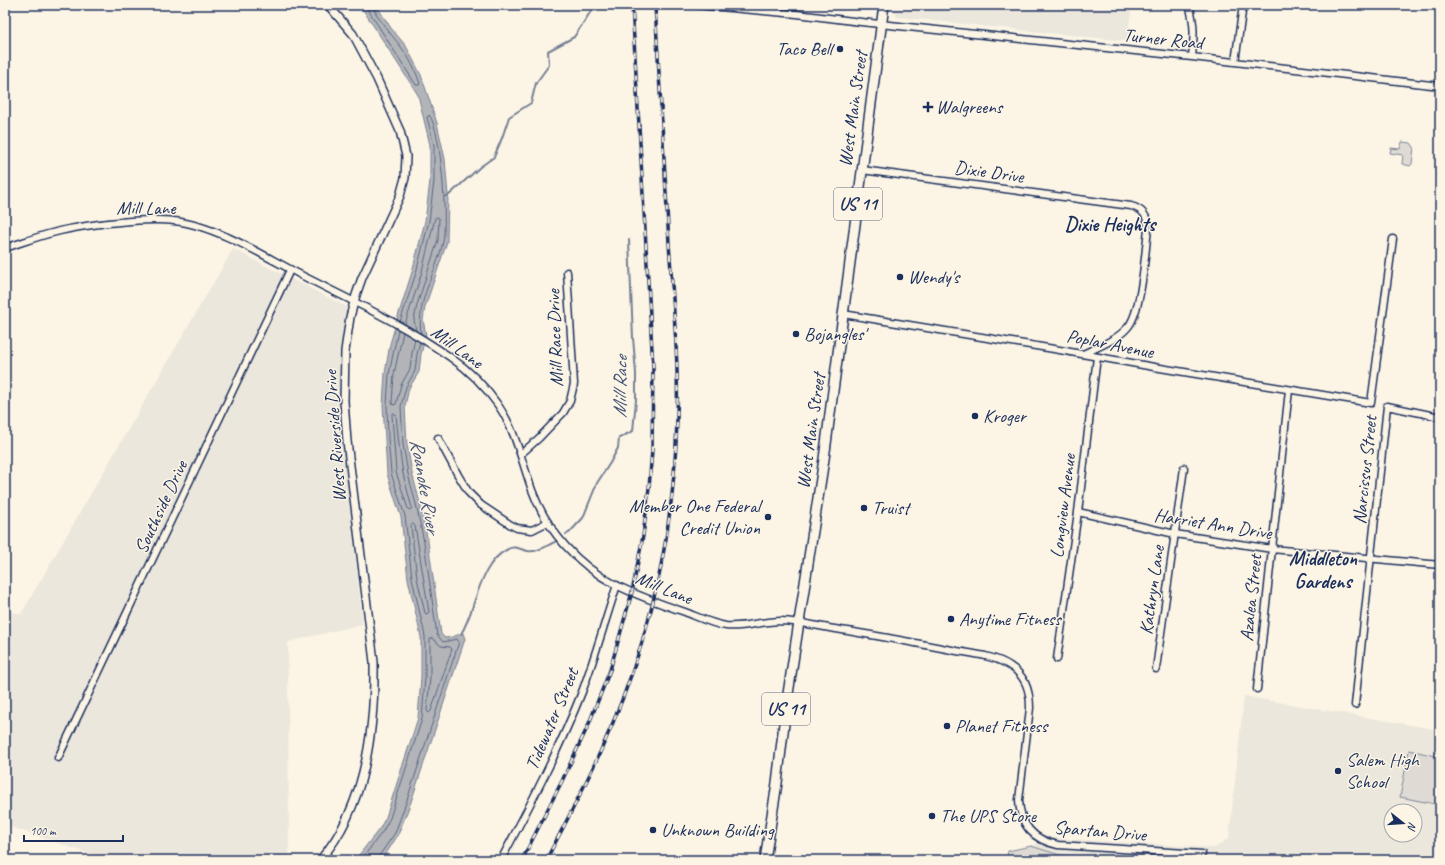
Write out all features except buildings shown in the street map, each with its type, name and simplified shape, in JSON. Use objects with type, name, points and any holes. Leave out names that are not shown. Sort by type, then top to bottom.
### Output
[{"type":"main road","name":"West Main Street","points":[[765,860],[824,459],[884,5]]},
{"type":"street","name":"West Riverside Drive","points":[[320,860],[341,830],[359,784],[368,748],[374,688],[374,662],[347,441],[344,401],[346,351],[350,317],[362,278],[400,196],[405,178],[406,156],[400,131],[367,58],[353,34],[328,5]]},
{"type":"street","name":"Turner Road","points":[[697,5],[797,14],[1192,57],[1440,86]]},
{"type":"street","points":[[1189,5],[1193,16],[1195,32],[1192,57]]},
{"type":"street","points":[[1235,62],[1243,5]]},
{"type":"street","name":"Dixie Drive","points":[[862,170],[1111,203],[1137,207],[1145,213],[1148,229],[1136,313],[1128,327],[1108,341],[1083,354]]},
{"type":"street","name":"Mill Lane","points":[[5,248],[51,233],[80,226],[102,223],[162,220],[177,221],[206,229],[226,237],[380,315],[427,342],[466,369],[489,393],[508,421],[521,454],[532,489],[548,522],[558,537],[581,561],[592,570],[617,585],[653,601],[718,624],[736,626],[775,621],[799,623]]},
{"type":"street","name":"Narcissus Street","points":[[1371,403],[1393,239]]},
{"type":"street","name":"Southside Drive","points":[[58,758],[290,270]]},
{"type":"street","name":"Mill Race Drive","points":[[521,454],[558,420],[570,401],[574,384],[567,272]]},
{"type":"street","name":"Poplar Avenue","points":[[843,314],[1371,403]]},
{"type":"street","name":"Longview Avenue","points":[[1056,659],[1078,512],[1097,357]]},
{"type":"street","name":"Azalea Street","points":[[1257,689],[1288,390]]},
{"type":"street","name":"Narcissus Street","points":[[1355,705],[1387,406],[1440,417]]},
{"type":"street","points":[[438,438],[469,493],[481,505],[517,528],[532,530],[548,522]]},
{"type":"street","name":"Kathryn Lane","points":[[1156,669],[1184,468]]},
{"type":"street","name":"Harriet Ann Drive","points":[[1078,512],[1175,534],[1272,549],[1440,565]]},
{"type":"street","name":"Tidewater Street","points":[[502,860],[574,712],[596,652],[617,585]]},
{"type":"street","name":"Spartan Drive","points":[[799,623],[924,644],[1000,660],[1010,666],[1022,677],[1026,683],[1030,695],[1030,708],[1019,807],[1024,822],[1035,836],[1058,845],[1202,854]]},
{"type":"shaded area","points":[[894,5],[1132,5],[1127,41],[897,17],[894,11]]},
{"type":"shaded area","points":[[1402,142],[1411,143],[1414,147],[1412,164],[1410,166],[1402,164],[1403,155],[1390,153],[1391,148],[1400,149]]},
{"type":"shaded area","points":[[233,249],[347,307],[339,358],[339,413],[363,624],[288,642],[289,860],[108,860],[5,825],[5,611],[21,614]]},
{"type":"shaded area","name":"Salem High School","points":[[1244,696],[1440,730],[1440,860],[1006,860],[1008,851],[1034,845],[1053,838],[1215,848],[1229,838]]},
{"type":"shaded area","points":[[1409,750],[1440,757],[1440,777],[1435,804],[1400,797]]},
{"type":"shaded area","points":[[1031,846],[1060,855],[1121,860],[1006,860],[1008,851]]},
{"type":"water","points":[[360,5],[376,5],[391,28],[406,46],[421,75],[437,123],[445,159],[448,196],[447,242],[425,307],[423,320],[426,335],[421,354],[419,372],[409,388],[405,406],[407,444],[428,542],[441,634],[445,638],[463,633],[465,639],[411,802],[398,835],[382,860],[355,860],[380,828],[386,817],[418,718],[421,677],[421,637],[408,579],[401,517],[387,474],[383,405],[385,373],[390,344],[412,272],[425,221],[430,181],[430,145],[418,95]]},
{"type":"waterway","name":"Mill Race","points":[[445,196],[448,196],[480,167],[494,157],[509,117],[531,103],[536,83],[549,65],[548,51],[574,37],[595,5]]},
{"type":"waterway","name":"Mill Race","points":[[566,534],[569,533],[583,518],[597,483],[618,448],[619,438],[633,431],[636,400],[636,373],[629,240]]},
{"type":"waterway","name":"Mill Race","points":[[461,634],[484,576],[490,565],[498,556],[511,548],[532,551],[539,550],[557,541]]},
{"type":"railway","points":[[522,860],[588,726],[610,670],[632,592],[643,536],[652,450],[653,367],[632,5]]},
{"type":"railway","points":[[546,860],[600,753],[633,671],[650,615],[662,560],[671,504],[676,448],[677,376],[655,5]]},
{"type":"place","name":"Taco Bell","points":[[840,49]]},
{"type":"place","name":"Walgreens","points":[[928,107]]},
{"type":"place","name":"Wendy's","points":[[900,277]]},
{"type":"place","name":"Bojangles'","points":[[796,334]]},
{"type":"place","name":"Kroger","points":[[975,416]]},
{"type":"place","name":"Truist","points":[[864,508]]},
{"type":"place","name":"Member One Federal Credit Union","points":[[768,517]]},
{"type":"place","name":"Anytime Fitness","points":[[951,619]]},
{"type":"place","name":"Planet Fitness","points":[[947,726]]},
{"type":"place","name":"Salem High School","points":[[1338,771]]},
{"type":"place","name":"The UPS Store","points":[[932,816]]},
{"type":"place","name":"Unknown Building","points":[[653,830]]},
{"type":"district","name":"Dixie Heights","points":[[1110,224]]},
{"type":"district","name":"Middleton Gardens","points":[[1323,570]]},
{"type":"water label","name":"Roanoke River","points":[[425,486]]}]
